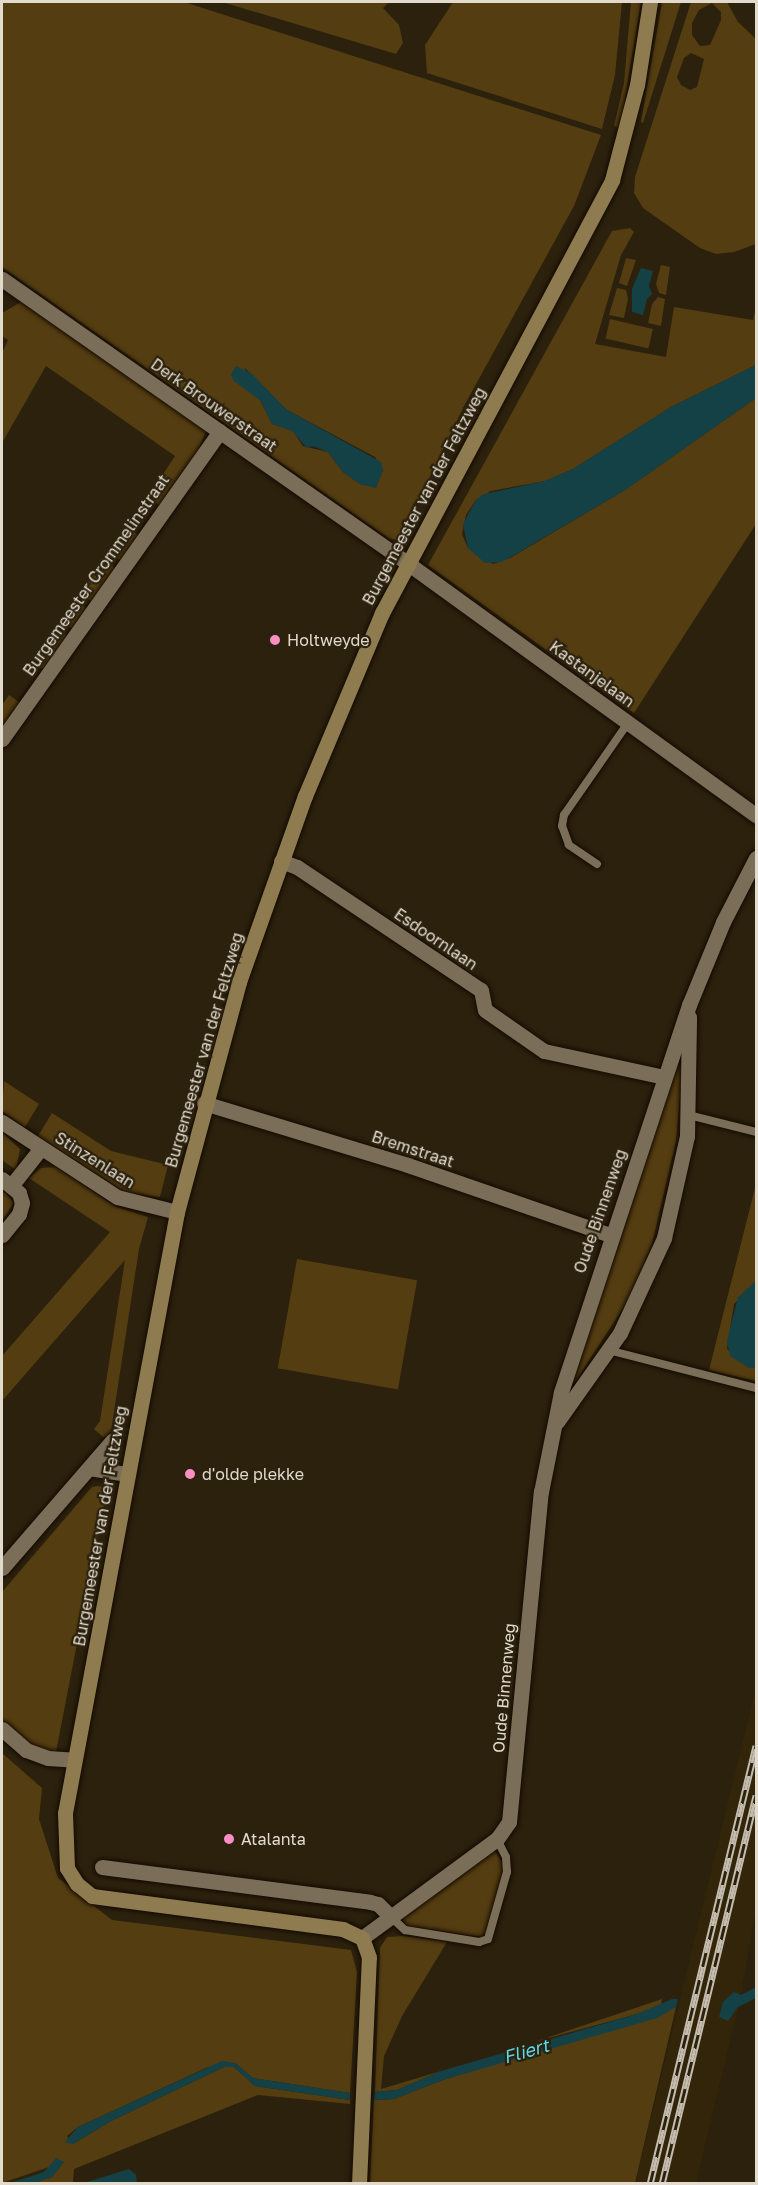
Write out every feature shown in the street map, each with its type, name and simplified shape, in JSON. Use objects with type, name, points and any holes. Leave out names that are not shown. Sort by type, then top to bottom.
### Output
[{"type":"street","name":"Burgemeester van der Feltzweg","points":[[362,1938],[343,1929],[101,1899],[84,1891],[71,1877],[64,1859],[65,1814],[177,1212],[204,1103],[239,982],[281,861],[354,675],[406,562],[612,180],[637,86],[650,2]]},
{"type":"street","name":"Derk Brouwerstraat","points":[[2,279],[406,562]]},
{"type":"street","name":"Burgemeester Crommelinstraat","points":[[2,740],[220,431]]},
{"type":"street","name":"Kastanjelaan","points":[[406,562],[756,815]]},
{"type":"street","name":"Oude Binnenweg","points":[[392,1917],[497,1839],[509,1822],[541,1492],[552,1430],[610,1235],[689,1005],[723,922],[756,858]]},
{"type":"street","name":"Esdoornlaan","points":[[281,861],[297,867],[481,990],[485,1010],[544,1051],[664,1077]]},
{"type":"street","name":"Oude Binnenweg","points":[[552,1430],[608,1350],[640,1296],[664,1238],[681,1177],[689,1115],[689,1005]]},
{"type":"street","name":"Bremstraat","points":[[204,1103],[408,1165],[610,1235]]},
{"type":"street","name":"Stinzenlaan","points":[[2,1122],[125,1201],[177,1212]]},
{"type":"street","points":[[2,1234],[22,1209],[21,1198],[6,1182],[41,1148]]},
{"type":"street","points":[[2,1568],[113,1440]]},
{"type":"street","points":[[89,1468],[128,1474]]},
{"type":"street","points":[[2,1729],[26,1750],[48,1758],[74,1760]]},
{"type":"street","points":[[102,1867],[370,1902],[378,1904],[392,1917],[362,1938],[369,1957],[359,2184]]},
{"type":"lane","points":[[597,864],[569,845],[562,826],[564,815],[628,723]]},
{"type":"lane","points":[[689,1115],[756,1132]]},
{"type":"lane","points":[[608,1350],[756,1388]]},
{"type":"lane","points":[[392,1917],[405,1930],[479,1942],[488,1939],[507,1872],[506,1857],[497,1839]]},
{"type":"shaded area","points":[[2,2],[184,2],[601,135],[574,206],[464,406],[399,540],[390,539],[2,267]],"holes":[[[244,367],[287,410],[375,457],[383,470],[376,487],[360,484],[343,472],[328,452],[303,446],[292,430],[272,424]]]},
{"type":"shaded area","points":[[222,2],[389,2],[383,8],[399,25],[403,43],[396,54]]},
{"type":"shaded area","points":[[453,2],[622,2],[615,75],[602,129],[427,73],[425,45]]},
{"type":"shaded area","points":[[631,2],[641,2],[620,128],[614,126],[624,83]]},
{"type":"shaded area","points":[[662,2],[681,2],[643,123],[641,122]]},
{"type":"shaded area","points":[[691,2],[727,2],[738,22],[756,39],[756,244],[734,252],[716,254],[700,248],[643,208],[634,193],[635,177]],"holes":[[[712,3],[721,12],[721,20],[710,45],[700,46],[692,35],[692,23],[699,10]],[[691,53],[704,59],[697,87],[690,90],[681,85],[677,77],[684,58]]]},
{"type":"shaded area","points":[[630,228],[634,232],[621,255],[595,344],[666,357],[674,307],[753,320],[756,307],[756,365],[671,407],[573,469],[545,481],[491,491],[476,500],[466,515],[462,534],[468,548],[493,564],[510,558],[625,490],[756,398],[756,524],[634,713],[428,565],[612,231]]},
{"type":"shaded area","points":[[626,258],[636,260],[627,286],[619,283]]},
{"type":"shaded area","points":[[661,265],[670,267],[666,295],[659,293],[656,284]]},
{"type":"shaded area","points":[[617,288],[626,290],[628,299],[624,318],[609,315]]},
{"type":"shaded area","points":[[658,297],[665,299],[661,326],[648,323],[652,304]]},
{"type":"shaded area","points":[[21,302],[206,431],[198,451],[159,505],[148,497],[175,456],[46,366],[2,443],[2,353],[8,340],[2,336],[2,313]]},
{"type":"shaded area","points":[[610,319],[653,329],[648,348],[606,338]]},
{"type":"shaded area","points":[[127,527],[138,535],[120,560],[109,552]]},
{"type":"shaded area","points":[[104,560],[115,568],[91,601],[80,593]]},
{"type":"shaded area","points":[[75,600],[86,608],[72,628],[60,620]]},
{"type":"shaded area","points":[[56,628],[67,636],[43,669],[32,661]]},
{"type":"shaded area","points":[[9,695],[20,703],[2,729],[2,705]]},
{"type":"shaded area","points":[[679,1061],[683,1061],[676,1141],[652,1244],[627,1302],[573,1385],[583,1343]]},
{"type":"shaded area","points":[[4,1081],[39,1104],[25,1127],[2,1111]]},
{"type":"shaded area","points":[[52,1113],[111,1151],[168,1165],[160,1197],[124,1192],[38,1136]]},
{"type":"shaded area","points":[[2,1132],[20,1149],[16,1170],[2,1160]]},
{"type":"shaded area","points":[[56,1167],[116,1207],[148,1217],[139,1249],[111,1431],[104,1438],[94,1429],[100,1421],[125,1260],[2,1401],[2,1356],[110,1232],[29,1178],[41,1168]]},
{"type":"shaded area","points":[[756,1184],[756,1281],[734,1304],[727,1349],[749,1368],[756,1368],[756,1381],[709,1370]]},
{"type":"shaded area","points":[[2,1189],[14,1203],[2,1221]]},
{"type":"shaded area","points":[[297,1259],[417,1280],[398,1389],[278,1368]]},
{"type":"shaded area","points":[[99,1486],[107,1489],[56,1752],[36,1749],[2,1722],[2,1592],[92,1487]]},
{"type":"shaded area","points":[[756,1687],[756,1908],[741,1995],[696,2183],[635,2184]]},
{"type":"shaded area","points":[[2,1753],[42,1788],[39,1819],[58,1878],[112,1920],[351,1950],[357,1972],[350,2093],[253,2078],[235,2063],[208,2067],[78,2127],[67,2136],[73,2144],[111,2121],[224,2067],[234,2067],[255,2086],[350,2100],[350,2104],[258,2095],[74,2169],[73,2183],[34,2183],[52,2177],[64,2162],[2,2183]]},
{"type":"shaded area","points":[[495,1851],[504,1866],[487,1931],[482,1937],[407,1926],[401,1919]]},
{"type":"shaded area","points":[[403,1936],[447,1942],[402,2016],[384,2056],[381,2089],[441,2071],[397,2090],[375,2092],[380,1948],[387,1937]]},
{"type":"shaded area","points":[[662,1999],[661,2005],[637,2014],[534,2042]]},
{"type":"shaded area","points":[[676,2007],[635,2183],[370,2184],[374,2100],[394,2099],[443,2080]]},
{"type":"water","points":[[641,268],[653,271],[649,286],[652,294],[647,299],[643,315],[632,312],[632,289]]},
{"type":"water","points":[[756,365],[756,398],[625,490],[502,562],[485,563],[468,548],[463,524],[476,500],[484,494],[545,481],[573,469],[671,407]]},
{"type":"water","points":[[236,366],[251,373],[287,410],[381,462],[383,470],[376,488],[360,484],[343,472],[328,452],[313,446],[307,448],[292,431],[272,424],[261,401],[234,381],[231,375]]},
{"type":"water","points":[[756,1281],[756,1368],[749,1368],[730,1356],[727,1341],[738,1297]]},
{"type":"water","points":[[756,1987],[756,1998],[738,2007],[728,2021],[719,2017],[723,2002],[734,1992],[741,1995]]},
{"type":"water","name":"Fliert","points":[[672,1999],[678,1999],[676,2007],[657,2018],[443,2080],[394,2099],[374,2100],[375,2092],[397,2090],[441,2071],[637,2014]]},
{"type":"water","points":[[222,2061],[235,2063],[253,2078],[350,2093],[350,2100],[255,2086],[234,2067],[224,2067],[111,2121],[73,2144],[65,2142],[78,2127]]},
{"type":"water","points":[[56,2158],[64,2162],[52,2177],[34,2183],[10,2183],[44,2172]]},
{"type":"water","points":[[129,2169],[136,2175],[137,2183],[84,2183]]},
{"type":"railway","points":[[650,2184],[756,1746]]},
{"type":"railway","points":[[662,2184],[756,1795]]},
{"type":"place","name":"Holtweyde","points":[[275,640]]},
{"type":"place","name":"d'olde plekke","points":[[190,1474]]},
{"type":"place","name":"Atalanta","points":[[229,1839]]}]
